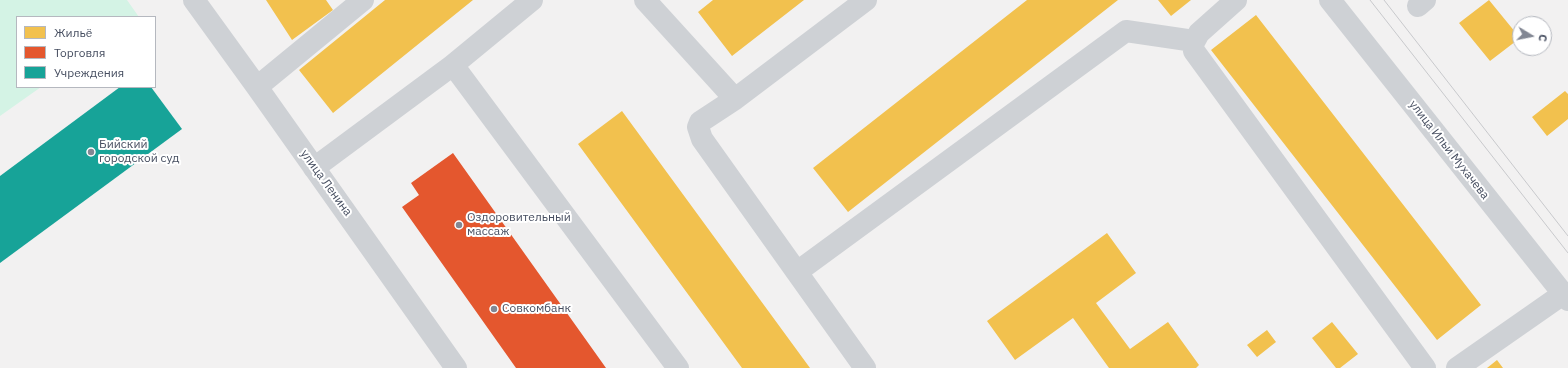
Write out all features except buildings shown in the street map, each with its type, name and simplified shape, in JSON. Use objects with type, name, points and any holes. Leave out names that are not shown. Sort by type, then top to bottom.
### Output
[{"type":"street","name":"улица Ленина","points":[[194,0],[456,368]]},
{"type":"street","points":[[257,87],[363,0]]},
{"type":"street","points":[[314,168],[453,65],[532,0]]},
{"type":"street","points":[[645,0],[735,98]]},
{"type":"street","points":[[865,368],[702,139],[698,127],[700,122],[705,118],[735,98],[866,0]]},
{"type":"street","points":[[1236,0],[1203,29],[1194,40],[1194,52],[1425,368]]},
{"type":"street","name":"улица Ильи Мухачева","points":[[1330,0],[1566,297]]},
{"type":"street","points":[[797,272],[1126,32],[1194,40]]},
{"type":"street","points":[[453,65],[678,368]]},
{"type":"street","points":[[1457,368],[1566,297]]},
{"type":"green space","points":[[0,0],[127,0],[138,16],[16,16],[16,88],[40,88],[0,116]]},
{"type":"tram line","points":[[1370,0],[1568,253]]},
{"type":"tram line","points":[[1384,0],[1568,236]]},
{"type":"place","name":"Бийский городской суд","points":[[91,152]]},
{"type":"place","name":"Оздоровительный массаж","points":[[459,225]]},
{"type":"place","name":"Совкомбанк","points":[[494,309]]}]
